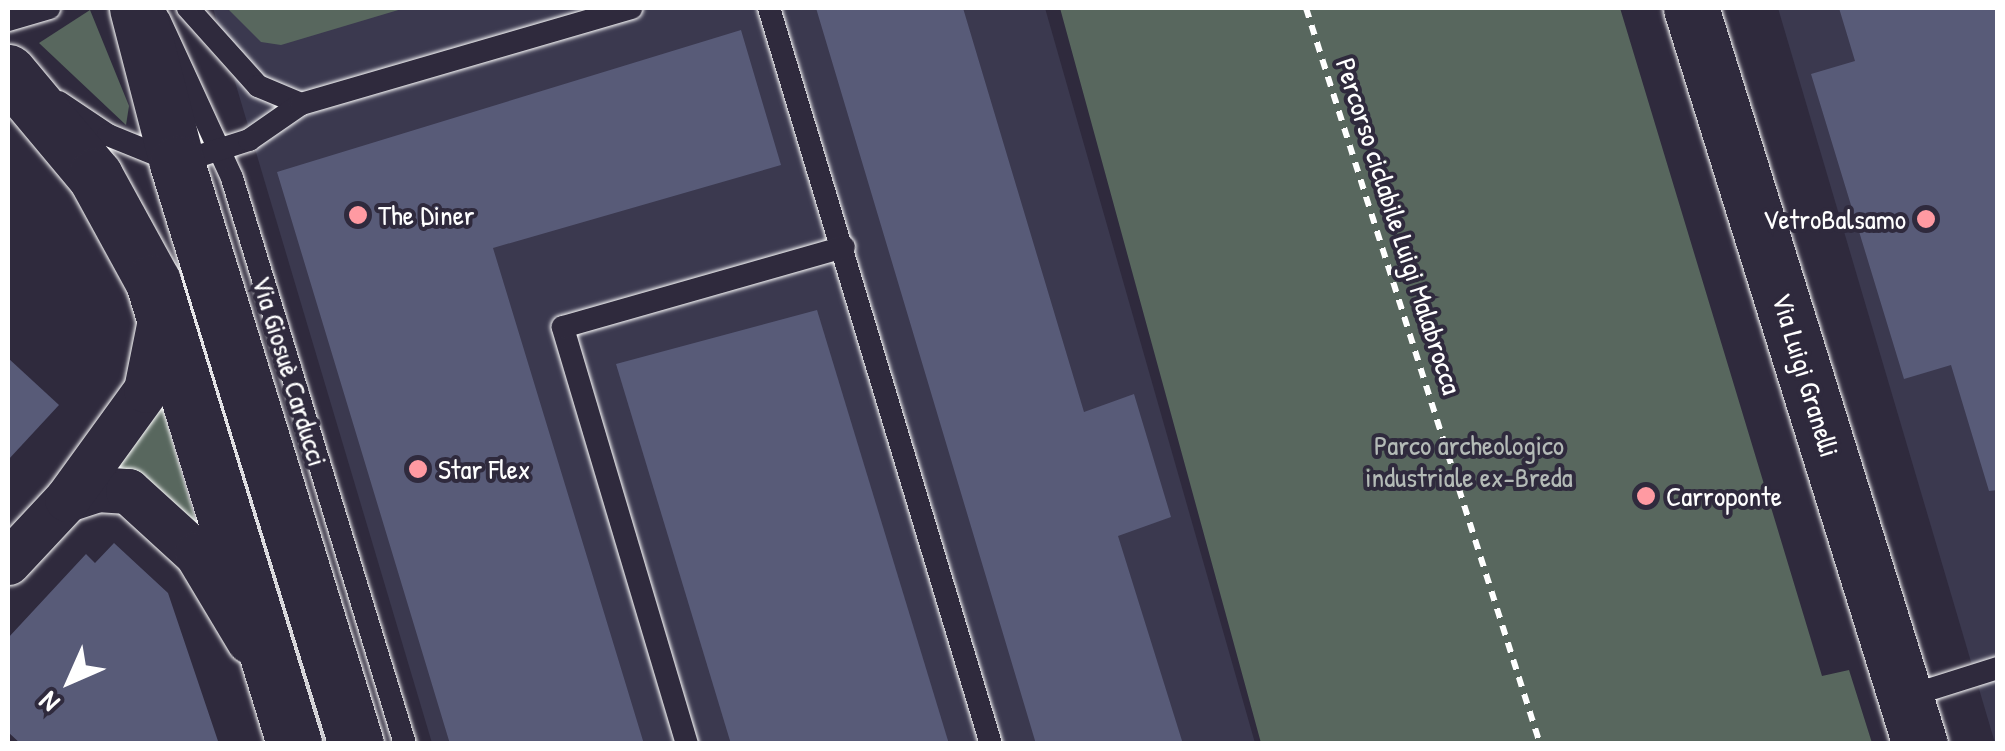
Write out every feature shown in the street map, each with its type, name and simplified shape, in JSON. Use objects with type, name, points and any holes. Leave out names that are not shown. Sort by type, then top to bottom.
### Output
[{"type":"main road","name":"Via Giosuè Carducci","points":[[137,8],[199,156],[356,744]]},
{"type":"main road","name":"Via Luigi Granelli","points":[[1691,8],[1913,720]]},
{"type":"main road","points":[[8,70],[111,200],[162,308],[294,744]]},
{"type":"street","points":[[8,562],[67,499],[146,390],[162,308]]},
{"type":"street","points":[[67,499],[96,489],[128,492],[197,554],[276,686]]},
{"type":"lane","points":[[8,20],[49,8]]},
{"type":"lane","name":"Via Giosuè Carducci","points":[[151,8],[180,52],[199,156],[232,178],[405,744]]},
{"type":"lane","points":[[188,8],[258,86],[301,104]]},
{"type":"lane","points":[[8,70],[108,135],[199,156],[248,140],[301,104],[632,8]]},
{"type":"lane","points":[[769,8],[992,744]]},
{"type":"lane","points":[[232,178],[248,140]]},
{"type":"lane","points":[[688,744],[563,327],[844,248]]},
{"type":"lane","points":[[1913,720],[1998,668]]},
{"type":"path","name":"Percorso ciclabile Luigi Malabrocca","points":[[1306,8],[1540,744]]},
{"type":"shaded area","points":[[213,8],[1045,8],[1255,743],[432,743]]},
{"type":"shaded area","name":"VetroBalsamo","points":[[1778,8],[1997,8],[1997,743],[1995,743]]},
{"type":"green space","points":[[227,8],[405,8],[281,45],[261,42]]},
{"type":"green space","name":"Parco archeologico industriale ex-Breda","points":[[1060,8],[1620,8],[1822,676],[1849,670],[1872,743],[1261,743]]},
{"type":"green space","points":[[90,10],[129,106],[126,125],[39,43]]},
{"type":"green space","points":[[159,403],[198,529],[146,478],[103,465]]},
{"type":"building","points":[[816,8],[963,8],[1084,412],[1134,394],[1171,517],[1118,536],[1183,744],[1036,744]]},
{"type":"building","name":"VetroBalsamo","points":[[1839,8],[1998,8],[1998,490],[1989,491],[1951,365],[1904,379],[1811,74],[1855,61]]},
{"type":"building","points":[[741,30],[781,165],[493,248],[644,744],[450,744],[277,172]]},
{"type":"building","points":[[817,310],[949,744],[731,744],[616,364]]},
{"type":"building","points":[[8,358],[59,405],[8,460]]},
{"type":"building","points":[[114,543],[168,593],[219,744],[21,744],[8,732],[8,638],[86,554],[95,563]]},
{"type":"place","name":"The Diner","points":[[358,215]]},
{"type":"place","name":"VetroBalsamo","points":[[1926,219]]},
{"type":"place","name":"Star Flex","points":[[418,469]]},
{"type":"place","name":"Carroponte","points":[[1646,496]]}]
